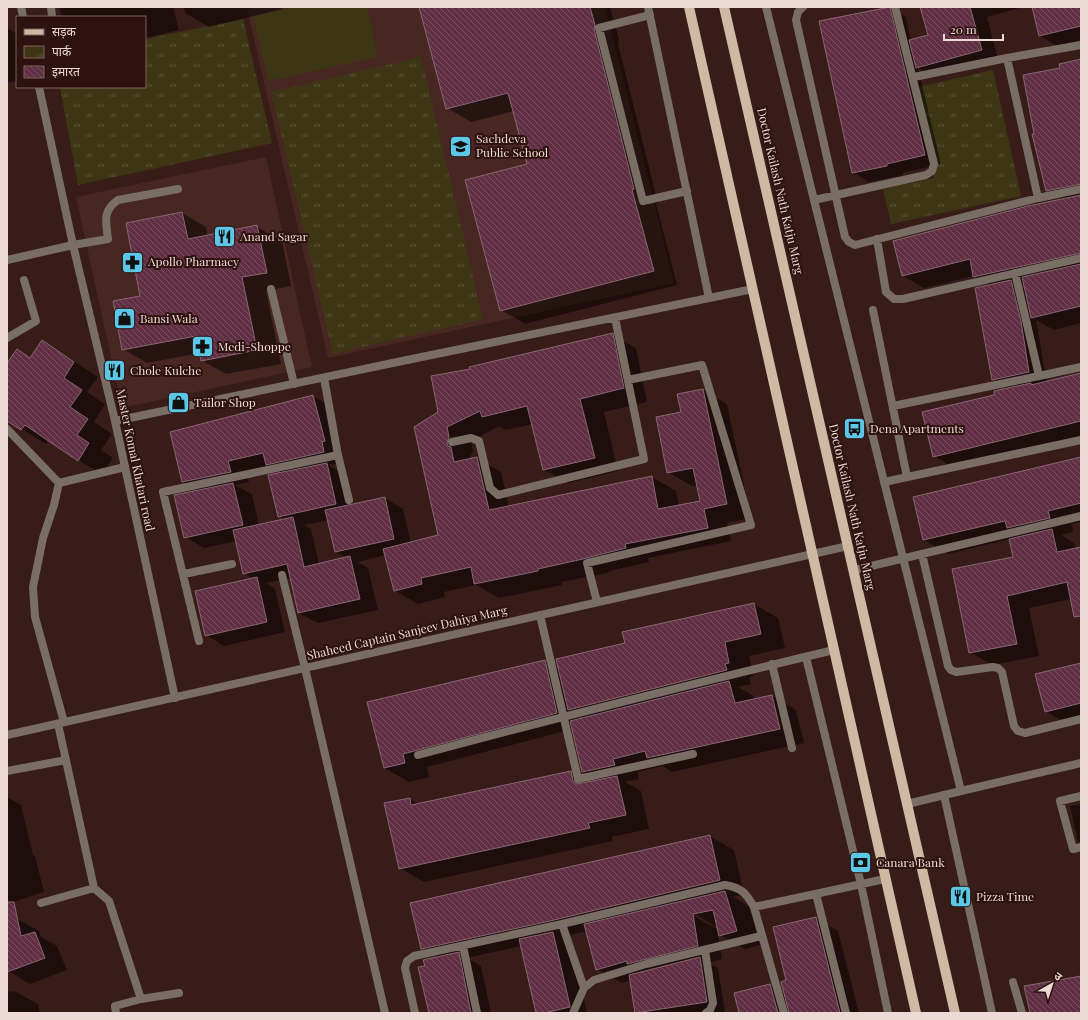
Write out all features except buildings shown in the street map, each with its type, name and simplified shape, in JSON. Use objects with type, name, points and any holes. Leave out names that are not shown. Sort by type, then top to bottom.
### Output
[{"type":"main road","points":[[689,7],[916,1013]]},
{"type":"main road","name":"Doctor Kailash Nath Katju Marg","points":[[724,7],[955,1013]]},
{"type":"street","points":[[766,7],[961,791]]},
{"type":"street","points":[[803,7],[798,12],[796,20],[845,237],[849,242],[855,245],[1038,198],[1081,189]]},
{"type":"street","points":[[814,200],[926,175],[932,171],[934,164],[914,77],[895,7]]},
{"type":"street","points":[[687,191],[644,202],[599,28],[649,11],[687,191],[709,298]]},
{"type":"street","points":[[914,77],[1081,45]]},
{"type":"street","points":[[1007,58],[1038,198]]},
{"type":"street","name":"Master Komal Khatari road","points":[[39,88],[73,245],[115,421],[175,698]]},
{"type":"street","points":[[7,260],[73,245],[108,239],[106,222],[107,211],[118,200],[178,189]]},
{"type":"street","points":[[877,239],[886,292],[894,299],[903,299],[1081,258]]},
{"type":"street","points":[[1015,272],[1040,376]]},
{"type":"street","points":[[7,338],[36,321],[24,280]]},
{"type":"street","points":[[271,289],[294,384]]},
{"type":"street","points":[[115,421],[753,289]]},
{"type":"street","points":[[873,310],[907,477]]},
{"type":"street","points":[[452,442],[471,438],[479,441],[490,488],[498,495],[644,459],[614,318]]},
{"type":"street","points":[[597,602],[588,563],[750,525],[702,364],[628,380]]},
{"type":"street","points":[[893,406],[1081,367]]},
{"type":"street","points":[[324,378],[338,455],[349,500]]},
{"type":"street","points":[[7,429],[59,483]]},
{"type":"street","points":[[884,482],[1081,440]]},
{"type":"street","points":[[199,641],[163,492],[338,455]]},
{"type":"street","points":[[59,483],[125,467]]},
{"type":"street","points":[[59,483],[54,505],[43,538],[33,587],[35,617],[61,723],[66,760],[94,888],[109,901],[141,999]]},
{"type":"street","points":[[854,570],[903,557],[922,554],[1081,516]]},
{"type":"street","name":"Shaheed Captain Sanjeev Dahiya Marg","points":[[7,735],[848,546]]},
{"type":"street","points":[[922,554],[948,666],[951,670],[956,672],[993,667],[998,668],[1002,672],[1014,726],[1018,731],[1024,733],[1081,719]]},
{"type":"street","points":[[184,574],[232,564]]},
{"type":"street","points":[[282,575],[385,1013]]},
{"type":"street","points":[[540,615],[578,778],[693,754]]},
{"type":"street","points":[[418,755],[564,716],[834,650]]},
{"type":"street","points":[[806,657],[861,884],[888,1013]]},
{"type":"street","points":[[772,664],[792,748]]},
{"type":"street","points":[[7,771],[66,760]]},
{"type":"street","points":[[906,804],[1081,763]]},
{"type":"street","points":[[944,795],[992,1013]]},
{"type":"street","points":[[1081,796],[1060,801],[1073,849],[1081,847]]},
{"type":"street","points":[[754,907],[886,879]]},
{"type":"street","points":[[415,1013],[405,968],[407,961],[414,956],[562,924],[725,885],[735,887],[746,893],[754,907],[784,1013]]},
{"type":"street","points":[[41,903],[94,888]]},
{"type":"street","points":[[816,894],[846,1013]]},
{"type":"street","points":[[562,924],[584,988]]},
{"type":"street","points":[[573,1013],[584,988],[594,980],[646,964],[761,936]]},
{"type":"street","points":[[463,946],[477,1013]]},
{"type":"street","points":[[705,950],[713,1003],[710,1010],[706,1013]]},
{"type":"street","points":[[1013,982],[1022,1013]]},
{"type":"street","points":[[116,1013],[115,1006],[141,999],[180,993]]},
{"type":"shaded area","name":"Sachdeva Public School","points":[[257,7],[605,7],[674,283],[328,358],[247,9]]},
{"type":"shaded area","points":[[266,157],[312,367],[122,408],[76,197]]},
{"type":"green space","points":[[296,7],[367,7],[378,57],[268,81],[253,16]]},
{"type":"green space","points":[[243,19],[272,143],[78,185],[60,88],[146,88],[146,39]]},
{"type":"green space","points":[[421,57],[483,319],[333,354],[271,92]]},
{"type":"green space","points":[[993,70],[1021,196],[891,224],[883,189],[934,178],[914,88]]},
{"type":"place","name":"Sachdeva Public School","points":[[460,146]]},
{"type":"place","name":"Anand Sagar","points":[[225,237]]},
{"type":"place","name":"Apollo Pharmacy","points":[[133,262]]},
{"type":"place","name":"Bansi Wala","points":[[125,319]]},
{"type":"place","name":"Medi-Shoppe","points":[[203,347]]},
{"type":"place","name":"Chole Kulche","points":[[115,371]]},
{"type":"place","name":"Tailor Shop","points":[[179,403]]},
{"type":"place","name":"Dena Apartments","points":[[855,429]]},
{"type":"place","name":"Canara Bank","points":[[860,863]]},
{"type":"place","name":"Pizza Time","points":[[961,897]]}]
